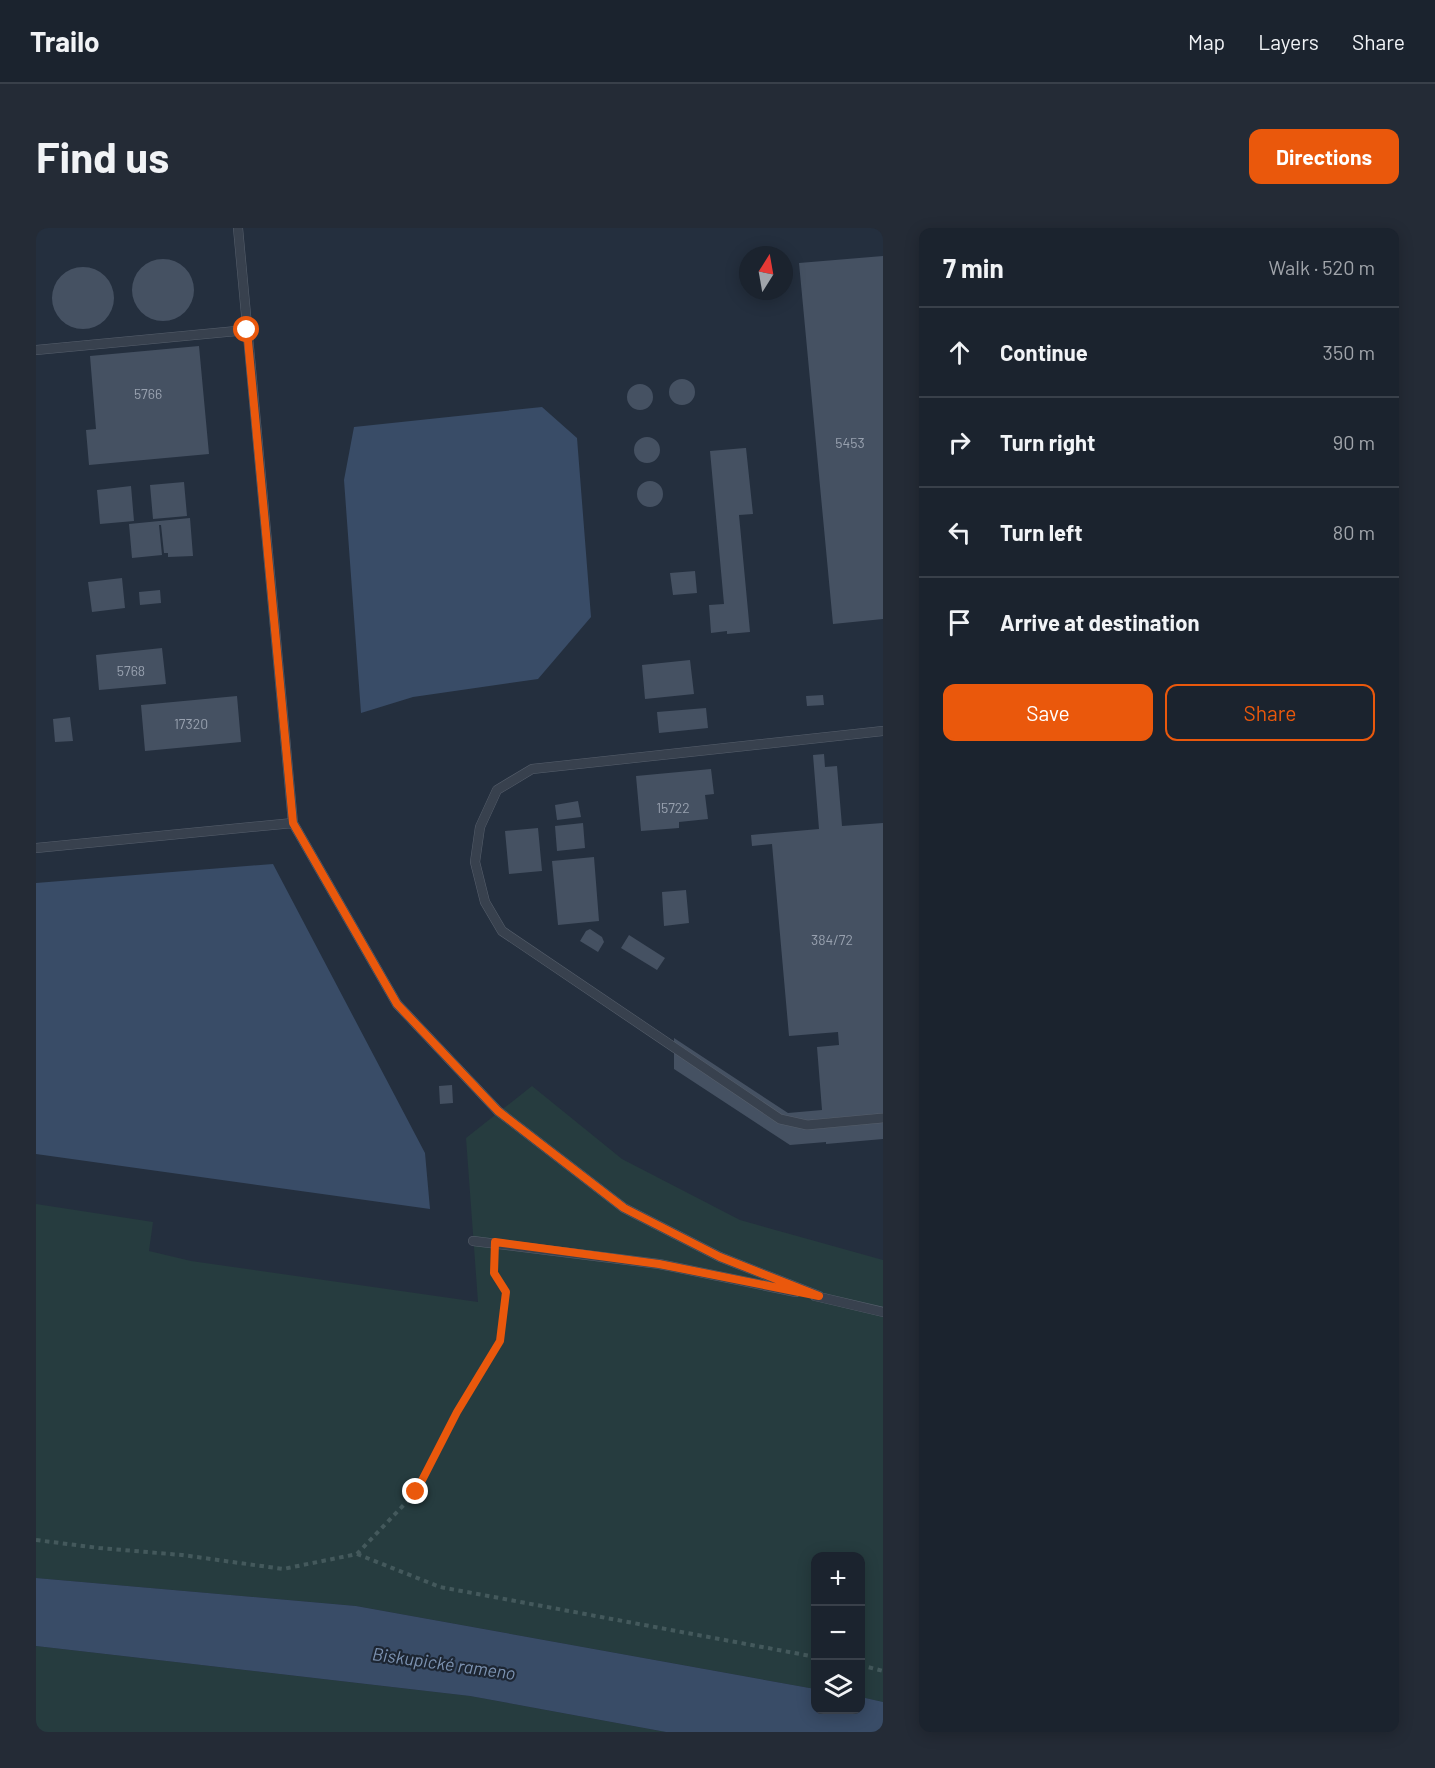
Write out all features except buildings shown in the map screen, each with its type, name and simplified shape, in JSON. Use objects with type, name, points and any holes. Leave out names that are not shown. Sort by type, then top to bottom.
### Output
[{"type":"lane","points":[[238,228],[293,823],[397,1004],[498,1111],[624,1208],[720,1257],[819,1296]]},
{"type":"lane","points":[[36,350],[247,330]]},
{"type":"lane","points":[[883,731],[532,769],[497,790],[480,826],[475,862],[485,902],[501,931],[780,1119],[807,1125],[883,1118]]},
{"type":"lane","points":[[36,848],[293,823]]},
{"type":"lane","points":[[473,1241],[659,1264],[819,1296],[883,1312]]},
{"type":"path","points":[[357,1554],[416,1492],[457,1412],[500,1341],[506,1292],[494,1273],[495,1242]]},
{"type":"path","points":[[36,1540],[182,1555],[283,1569],[357,1554],[440,1587],[811,1656]]},
{"type":"path","points":[[865,1666],[883,1671]]},
{"type":"green space","points":[[532,1086],[622,1159],[740,1220],[883,1260],[883,1702],[865,1698],[865,1552],[811,1552],[811,1688],[356,1606],[36,1578],[36,1204],[153,1222],[149,1251],[191,1261],[478,1302],[466,1138]]},
{"type":"green space","points":[[36,1646],[470,1696],[666,1732],[36,1732]]},
{"type":"water","points":[[542,407],[577,438],[591,617],[538,679],[413,697],[361,713],[344,480],[354,427]]},
{"type":"water","points":[[273,864],[425,1153],[430,1209],[36,1154],[36,883]]},
{"type":"water","name":"Biskupické rameno","points":[[36,1578],[356,1606],[811,1688],[811,1714],[865,1714],[865,1698],[883,1702],[883,1732],[666,1732],[470,1696],[36,1646]]},
{"type":"route","points":[[247,330],[293,823],[397,1004],[498,1111],[624,1208],[720,1257],[819,1296],[659,1264],[495,1242],[494,1273],[506,1292],[500,1341],[457,1412],[416,1492]]}]
